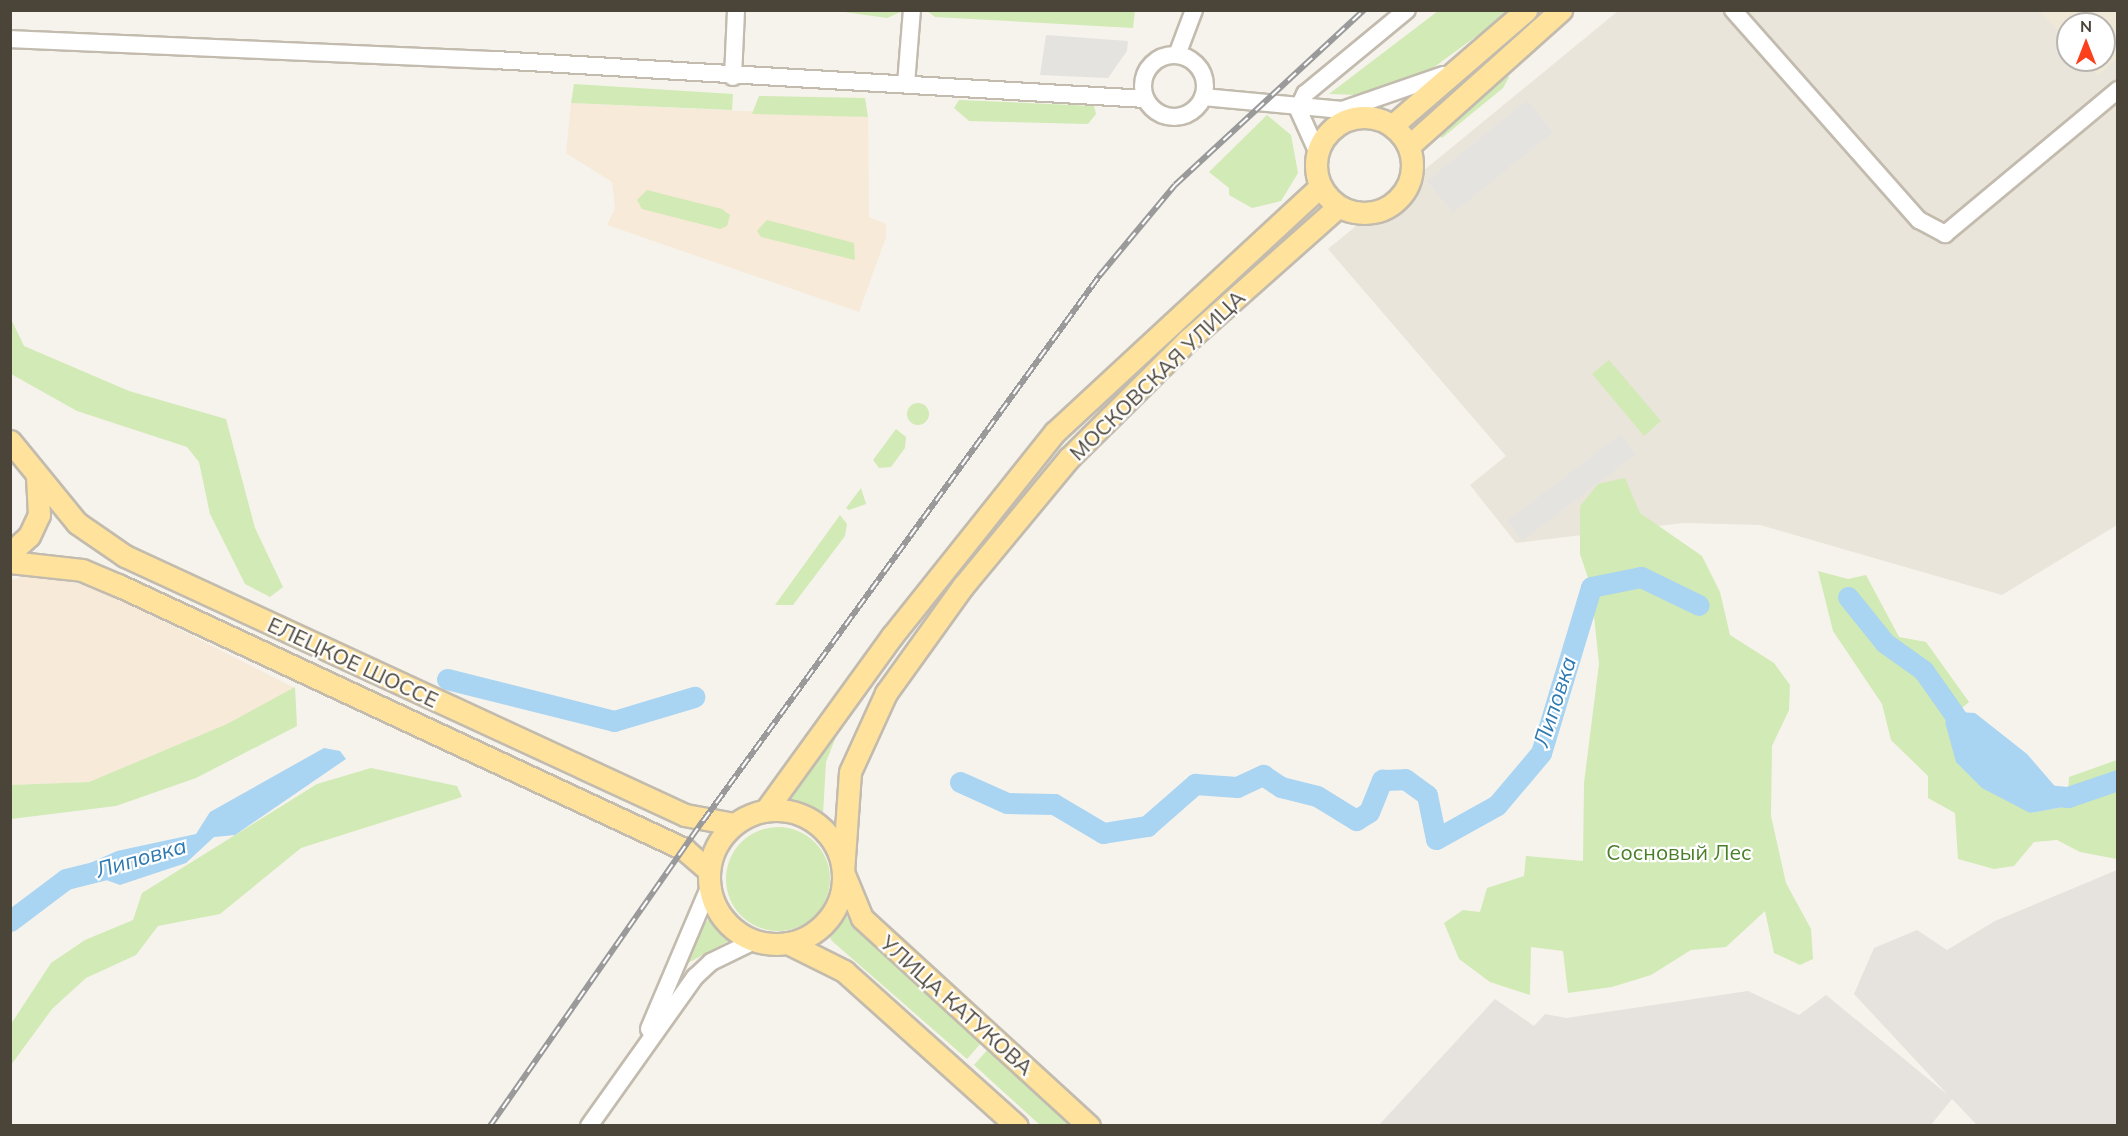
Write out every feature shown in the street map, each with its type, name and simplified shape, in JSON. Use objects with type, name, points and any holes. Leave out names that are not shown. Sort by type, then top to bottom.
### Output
[{"type":"main road","points":[[1393,125],[1526,10]]},
{"type":"main road","points":[[1410,145],[1561,10]]},
{"type":"main road","points":[[1369,117],[1393,125],[1410,145],[1412,174],[1395,201],[1363,213],[1338,207],[1320,187],[1317,151],[1340,126],[1369,117]]},
{"type":"main road","name":"МОСКОВСКАЯ УЛИЦА","points":[[766,810],[892,636],[1055,432],[1320,187]]},
{"type":"main road","name":"МОСКОВСКАЯ УЛИЦА","points":[[843,872],[845,797],[859,743],[886,693],[963,586],[1069,458],[1136,388],[1338,207]]},
{"type":"main road","name":"ЕЛЕЦКОЕ ШОССЕ","points":[[10,441],[77,523],[125,556],[685,814],[733,824]]},
{"type":"main road","points":[[10,553],[29,536],[39,515],[35,470]]},
{"type":"main road","name":"ЕЛЕЦКОЕ ШОССЕ","points":[[10,562],[82,570],[118,585],[684,849],[709,880]]},
{"type":"main road","points":[[788,943],[828,920],[838,904],[843,872],[835,845],[816,823],[784,810],[766,810],[733,824],[716,846],[709,880],[729,925],[754,941],[788,943],[844,970],[1017,1125]]},
{"type":"main road","name":"УЛИЦА КАТУКОВА","points":[[843,872],[862,918],[1089,1125]]},
{"type":"street","points":[[733,77],[736,10]]},
{"type":"street","points":[[906,84],[912,10]]},
{"type":"street","points":[[1145,99],[1148,67],[1177,55],[1194,10]]},
{"type":"street","points":[[1317,151],[1298,110],[1305,94],[1407,10]]},
{"type":"street","points":[[1733,10],[1919,220],[1945,234],[2118,90]]},
{"type":"street","points":[[10,39],[906,84],[1145,99],[1170,117],[1190,113],[1203,97],[1198,65],[1177,55]]},
{"type":"street","points":[[1342,110],[1418,87],[1463,65]]},
{"type":"street","points":[[1203,97],[1298,110],[1342,110],[1369,117]]},
{"type":"street","points":[[641,1051],[709,880]]},
{"type":"street","points":[[589,1125],[641,1051],[711,962],[754,941]]},
{"type":"shaded area","points":[[1618,11],[2117,11],[2117,525],[2002,595],[1760,525],[1683,523],[1516,543],[1470,485],[1506,456],[1328,249]]},
{"type":"shaded area","points":[[2040,11],[2117,11],[2117,58],[2116,12],[2056,12],[2056,29]]},
{"type":"shaded area","points":[[1046,35],[1128,41],[1127,51],[1108,78],[1040,75]]},
{"type":"shaded area","points":[[1527,100],[1553,132],[1453,213],[1427,181]]},
{"type":"shaded area","points":[[571,103],[868,117],[869,217],[886,224],[886,237],[859,312],[607,225],[615,208],[612,182],[566,153]]},
{"type":"shaded area","points":[[1621,434],[1636,454],[1522,541],[1507,521]]},
{"type":"shaded area","points":[[33,574],[98,588],[295,688],[227,724],[89,782],[11,785],[11,580]]},
{"type":"shaded area","points":[[2117,870],[2117,1125],[1977,1125],[1952,1099],[1930,1126],[1379,1125],[1495,999],[1534,1026],[1545,1014],[1566,1018],[1748,991],[1799,1015],[1826,995],[1948,1095],[1854,994],[1874,948],[1917,930],[1947,950],[1995,921]]},
{"type":"green space","points":[[837,11],[903,11],[887,18]]},
{"type":"green space","points":[[927,11],[1135,11],[1133,28],[935,17]]},
{"type":"green space","points":[[1438,11],[1511,11],[1430,70],[1360,95],[1329,94]]},
{"type":"green space","points":[[1504,72],[1509,77],[1503,88],[1442,138],[1438,135],[1437,126]]},
{"type":"green space","points":[[574,84],[733,94],[732,110],[571,103]]},
{"type":"green space","points":[[759,96],[865,98],[868,117],[752,114]]},
{"type":"green space","points":[[959,100],[1094,106],[1096,114],[1088,124],[969,121],[954,108]]},
{"type":"green space","points":[[1267,115],[1291,135],[1298,173],[1281,201],[1252,208],[1229,195],[1229,188],[1209,172]]},
{"type":"green space","points":[[647,190],[722,209],[730,215],[727,226],[720,229],[642,209],[637,200]]},
{"type":"green space","points":[[767,220],[854,243],[855,260],[761,237],[757,231]]},
{"type":"green space","points":[[11,319],[24,346],[129,391],[226,419],[255,528],[283,587],[270,597],[245,584],[210,514],[199,462],[187,447],[77,411],[11,374]]},
{"type":"green space","points":[[1609,360],[1661,421],[1644,436],[1592,374]]},
{"type":"green space","points":[[918,403],[926,406],[929,414],[926,422],[918,425],[910,422],[907,414],[910,406]]},
{"type":"green space","points":[[896,429],[906,437],[905,448],[891,467],[879,468],[873,460]]},
{"type":"green space","name":"Сосновый Лес","points":[[1625,478],[1640,513],[1702,556],[1720,592],[1730,635],[1774,663],[1790,685],[1789,710],[1772,746],[1771,816],[1786,883],[1811,929],[1813,959],[1800,965],[1774,953],[1765,911],[1726,947],[1691,950],[1651,975],[1612,987],[1568,993],[1563,951],[1531,947],[1530,995],[1490,982],[1459,959],[1444,923],[1463,910],[1480,912],[1487,888],[1524,876],[1526,856],[1583,861],[1584,783],[1599,664],[1591,587],[1580,554],[1580,506],[1598,484]]},
{"type":"green space","points":[[861,488],[866,504],[849,510],[846,508]]},
{"type":"green space","points":[[840,515],[847,524],[845,536],[793,605],[775,605]]},
{"type":"green space","points":[[1818,571],[1848,579],[1866,575],[1899,637],[1926,642],[1969,702],[1945,722],[2030,813],[2078,804],[2068,797],[2069,777],[2117,760],[2117,859],[2080,852],[2057,840],[2034,842],[2014,866],[1994,869],[1958,859],[1955,813],[1928,798],[1928,776],[1891,740],[1882,704],[1833,631]]},
{"type":"green space","points":[[295,687],[297,726],[196,778],[116,806],[11,819],[11,785],[89,782],[227,724]]},
{"type":"green space","points":[[845,714],[826,762],[823,814],[787,797]]},
{"type":"green space","points":[[371,768],[457,786],[462,797],[301,848],[220,914],[158,926],[136,955],[86,978],[52,1009],[11,1065],[11,1024],[51,963],[85,940],[133,920],[142,893],[317,784]]},
{"type":"green space","points":[[778,827],[798,831],[815,842],[826,859],[830,879],[826,899],[815,916],[798,927],[778,931],[758,927],[741,916],[730,899],[726,879],[730,859],[741,842],[758,831]]},
{"type":"green space","points":[[712,914],[734,938],[688,963],[688,948]]},
{"type":"green space","points":[[845,915],[982,1042],[967,1059],[832,941],[828,934]]},
{"type":"green space","points":[[989,1048],[1074,1125],[1040,1125],[974,1065]]},
{"type":"water","points":[[1957,712],[1975,713],[2027,754],[2065,798],[2063,807],[2030,813],[1982,788],[1956,762],[1945,722]]},
{"type":"water","points":[[324,748],[340,751],[346,759],[235,835],[214,837],[186,863],[120,885],[87,873],[90,863],[117,851],[196,834],[210,812]]},
{"type":"waterway","name":"Липовка","points":[[960,782],[1007,803],[1054,804],[1103,833],[1147,826],[1195,784],[1237,787],[1263,775],[1281,787],[1317,796],[1356,820],[1369,812],[1382,780],[1405,779],[1427,795],[1436,839],[1497,805],[1541,753],[1591,587],[1641,577],[1699,605]]},
{"type":"waterway","name":"Липовка","points":[[1848,597],[1885,643],[1923,670],[1971,738]]},
{"type":"waterway","name":"Липовка","points":[[447,679],[614,721],[694,697]]},
{"type":"waterway","name":"Липовка","points":[[2038,794],[2068,797],[2118,780]]},
{"type":"waterway","name":"Липовка","points":[[10,921],[66,879],[114,867]]},
{"type":"railway","points":[[490,1126],[703,821],[1100,275],[1175,185],[1364,10]]}]
